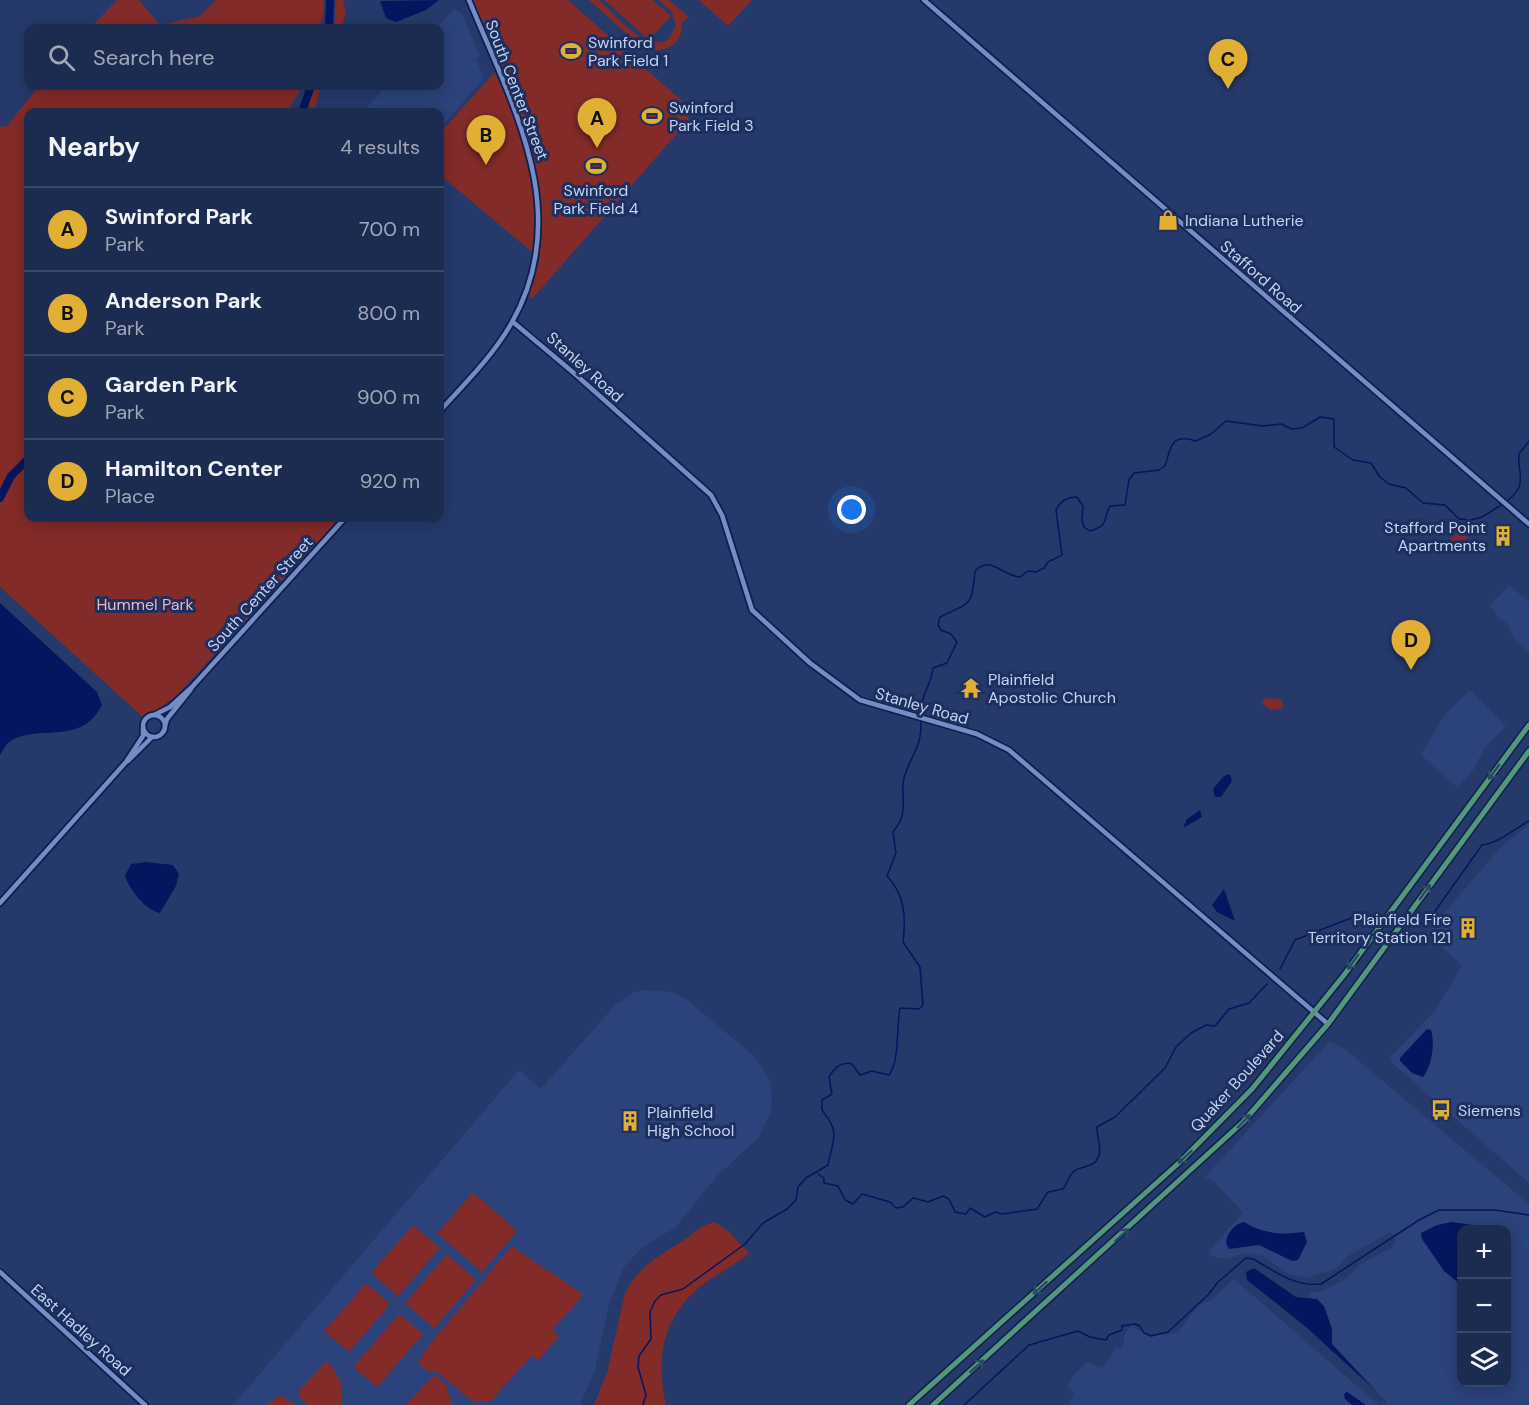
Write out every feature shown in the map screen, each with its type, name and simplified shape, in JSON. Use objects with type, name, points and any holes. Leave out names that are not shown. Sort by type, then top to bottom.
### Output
[{"type":"main road","name":"Quaker Boulevard","points":[[909,1405],[1199,1144],[1269,1070],[1315,1013],[1529,725]]},
{"type":"main road","name":"Quaker Boulevard","points":[[933,1405],[1222,1143],[1271,1092],[1328,1024],[1529,751]]},
{"type":"street","name":"South Center Street","points":[[444,407],[492,353],[513,322],[525,295],[535,259],[539,217],[537,181],[525,137],[469,0]]},
{"type":"street","name":"Stafford Road","points":[[924,0],[1529,524]]},
{"type":"street","name":"Stanley Road","points":[[513,322],[576,374],[711,495],[722,514],[748,602],[755,614],[851,695],[876,707],[977,734],[1009,750],[1328,1024]]},
{"type":"street","name":"South Center Street","points":[[165,726],[167,719],[192,687],[341,522]]},
{"type":"street","name":"South Center Street","points":[[154,715],[170,707],[192,687]]},
{"type":"street","points":[[0,903],[126,762],[143,736],[146,719],[154,715],[163,719],[165,726],[162,735],[152,737],[145,742],[133,758],[126,762]]},
{"type":"street","points":[[143,729],[152,737]]},
{"type":"street","name":"East Hadley Road","points":[[0,1272],[146,1405]]},
{"type":"shaded area","points":[[439,0],[426,10],[396,22],[386,18],[380,1]]},
{"type":"shaded area","points":[[454,9],[462,13],[480,56],[476,59],[484,78],[444,124],[444,108],[367,108],[382,90],[444,90],[444,24],[441,24]]},
{"type":"shaded area","points":[[1509,585],[1529,602],[1529,652],[1513,637],[1507,623],[1499,618],[1490,606]]},
{"type":"shaded area","points":[[0,603],[97,692],[102,705],[93,718],[82,726],[70,730],[19,737],[8,743],[0,755]]},
{"type":"shaded area","points":[[1470,690],[1506,726],[1484,749],[1472,772],[1457,787],[1421,755],[1444,716]]},
{"type":"shaded area","points":[[1230,774],[1232,781],[1221,797],[1215,797],[1213,789],[1224,776]]},
{"type":"shaded area","points":[[1200,810],[1202,817],[1183,828],[1187,819]]},
{"type":"shaded area","points":[[1529,824],[1529,1183],[1391,1062],[1390,1057],[1435,1011],[1462,966],[1427,933],[1499,849]]},
{"type":"shaded area","points":[[146,862],[173,865],[179,874],[176,886],[160,913],[149,908],[139,899],[125,876],[131,864]]},
{"type":"shaded area","points":[[1224,889],[1235,921],[1217,912],[1212,905]]},
{"type":"shaded area","points":[[644,990],[671,992],[686,999],[754,1056],[769,1079],[772,1094],[771,1113],[758,1138],[717,1176],[676,1227],[643,1247],[624,1267],[609,1305],[595,1370],[580,1405],[233,1405],[519,1070],[541,1089],[615,1005],[633,993]]},
{"type":"shaded area","points":[[1427,1029],[1431,1030],[1433,1048],[1429,1067],[1423,1077],[1412,1073],[1400,1061],[1400,1058]]},
{"type":"shaded area","points":[[1330,1041],[1346,1050],[1529,1204],[1529,1405],[1390,1405],[1332,1349],[1294,1296],[1308,1298],[1311,1293],[1325,1290],[1347,1278],[1359,1265],[1393,1247],[1396,1241],[1390,1232],[1348,1256],[1336,1269],[1306,1278],[1289,1274],[1263,1256],[1247,1253],[1225,1259],[1211,1256],[1209,1251],[1243,1213],[1213,1180],[1204,1178]]},
{"type":"shaded area","points":[[1244,1222],[1273,1233],[1304,1232],[1307,1242],[1298,1260],[1292,1261],[1259,1245],[1229,1249],[1226,1243],[1229,1232]]},
{"type":"shaded area","points":[[1452,1222],[1473,1225],[1457,1225],[1457,1282],[1444,1271],[1422,1239],[1421,1233],[1437,1225]]},
{"type":"shaded area","points":[[1254,1268],[1296,1297],[1317,1299],[1324,1306],[1332,1329],[1332,1344],[1376,1391],[1306,1327],[1247,1280],[1246,1272]]},
{"type":"shaded area","points":[[1234,1279],[1379,1405],[1069,1405],[1074,1394],[1067,1386],[1072,1377],[1087,1362],[1102,1368],[1116,1348],[1122,1348],[1125,1333],[1132,1326],[1149,1336],[1177,1333],[1198,1306],[1211,1300]]},
{"type":"shaded area","points":[[1347,1392],[1366,1405],[1352,1405],[1345,1399],[1344,1394]]},
{"type":"green space","points":[[117,0],[139,0],[159,24],[94,24]]},
{"type":"green space","points":[[216,0],[323,0],[324,12],[320,24],[164,24],[200,16]]},
{"type":"green space","points":[[336,0],[343,0],[346,14],[342,24],[334,24]]},
{"type":"green space","points":[[469,0],[568,0],[690,108],[688,121],[533,298],[525,295],[535,259],[538,199],[532,252],[444,178],[444,129],[495,72],[527,146]]},
{"type":"green space","points":[[589,0],[599,0],[631,30],[649,41],[668,40],[676,25],[672,12],[659,0],[669,0],[689,17],[682,23],[679,38],[669,47],[648,49],[640,46]]},
{"type":"green space","points":[[604,0],[653,0],[671,16],[649,40]]},
{"type":"green space","points":[[699,0],[752,0],[728,26]]},
{"type":"green space","name":"Hummel Park","points":[[36,90],[301,90],[289,108],[24,108],[24,522],[336,522],[177,695],[145,719],[0,587],[0,126],[6,127]]},
{"type":"green space","points":[[314,90],[320,90],[315,108],[307,108]]},
{"type":"green space","points":[[1460,529],[1468,537],[1456,549],[1448,542]]},
{"type":"green space","points":[[1266,698],[1281,699],[1284,708],[1271,710],[1262,703]]},
{"type":"green space","points":[[473,1192],[517,1231],[482,1272],[437,1233]]},
{"type":"green space","points":[[715,1222],[729,1232],[749,1253],[696,1290],[675,1316],[668,1329],[662,1358],[666,1405],[594,1405],[607,1373],[625,1293],[631,1283],[652,1261],[700,1228]]},
{"type":"green space","points":[[413,1225],[440,1248],[398,1296],[371,1273]]},
{"type":"green space","points":[[512,1246],[583,1295],[552,1330],[559,1337],[538,1360],[531,1356],[490,1402],[473,1402],[436,1371],[431,1373],[418,1363],[430,1344]]},
{"type":"green space","points":[[447,1254],[476,1280],[434,1328],[405,1303]]},
{"type":"green space","points":[[366,1283],[390,1304],[349,1352],[324,1331]]},
{"type":"green space","points":[[399,1314],[423,1334],[377,1387],[353,1367]]},
{"type":"green space","points":[[326,1361],[340,1381],[341,1405],[308,1405],[300,1398],[299,1391]]},
{"type":"green space","points":[[435,1375],[446,1385],[452,1405],[405,1405]]},
{"type":"green space","points":[[280,1395],[295,1405],[266,1405]]},
{"type":"waterway","points":[[329,24],[330,0]]},
{"type":"waterway","points":[[303,108],[310,90]]},
{"type":"waterway","points":[[643,1405],[646,1395],[638,1367],[639,1356],[651,1339],[650,1312],[655,1301],[661,1295],[683,1289],[745,1244],[763,1223],[787,1209],[796,1200],[798,1187],[806,1178],[828,1165],[834,1131],[822,1110],[822,1100],[832,1094],[829,1077],[838,1066],[848,1063],[852,1064],[860,1075],[872,1071],[889,1075],[895,1061],[900,1008],[919,1009],[923,1005],[920,967],[903,942],[903,907],[898,891],[887,876],[896,853],[893,832],[901,819],[904,778],[920,736],[923,699],[933,668],[947,663],[957,642],[951,634],[941,630],[938,625],[940,617],[968,602],[971,598],[975,571],[991,565],[1020,577],[1028,571],[1036,572],[1044,568],[1048,562],[1062,555],[1056,510],[1062,502],[1077,497],[1083,506],[1084,527],[1090,531],[1096,529],[1103,524],[1110,506],[1125,505],[1129,480],[1134,473],[1159,470],[1165,466],[1176,441],[1181,439],[1196,441],[1211,434],[1226,421],[1263,426],[1281,424],[1292,429],[1302,428],[1320,417],[1334,419],[1334,447],[1353,460],[1371,463],[1380,477],[1389,484],[1406,488],[1423,503],[1445,505],[1459,519],[1471,520],[1482,517],[1503,504]]},
{"type":"waterway","points":[[1507,501],[1514,495],[1520,484],[1519,454],[1529,441]]},
{"type":"waterway","points":[[0,498],[11,476],[24,463]]},
{"type":"waterway","points":[[1417,924],[1428,921],[1482,845],[1500,839],[1529,821]]},
{"type":"waterway","points":[[1280,969],[1295,940],[1356,916],[1372,917]]},
{"type":"waterway","points":[[818,1174],[824,1178],[824,1183],[838,1186],[845,1200],[853,1204],[862,1194],[890,1202],[896,1208],[903,1207],[913,1198],[928,1202],[943,1196],[949,1199],[955,1212],[966,1214],[970,1208],[985,1217],[995,1212],[1002,1214],[1037,1209],[1048,1192],[1063,1189],[1075,1170],[1091,1165],[1097,1160],[1100,1148],[1097,1127],[1115,1117],[1165,1068],[1176,1047],[1191,1033],[1206,1025],[1215,1026],[1229,1009],[1249,1003],[1267,984]]},
{"type":"waterway","points":[[964,1405],[1029,1345],[1078,1331],[1090,1337],[1106,1340],[1109,1335],[1122,1330],[1122,1326],[1135,1324],[1151,1336],[1168,1332],[1209,1294],[1217,1283],[1246,1258],[1253,1259],[1293,1281],[1321,1284],[1419,1220],[1439,1210],[1494,1210],[1529,1215]]},
{"type":"place","name":"Swinford Park Field 1","points":[[571,51]]},
{"type":"place","name":"Garden Park","points":[[1228,89]]},
{"type":"place","name":"Swinford Park Field 3","points":[[652,116]]},
{"type":"place","name":"Swinford Park","points":[[597,148]]},
{"type":"place","name":"Anderson Park","points":[[486,165]]},
{"type":"place","name":"Swinford Park Field 4","points":[[596,166]]},
{"type":"place","name":"Indiana Lutherie","points":[[1168,220]]},
{"type":"place","name":"Stafford Point Apartments","points":[[1503,536]]},
{"type":"place","name":"Hamilton Center","points":[[1411,670]]},
{"type":"place","name":"Plainfield Apostolic Church","points":[[971,688]]},
{"type":"place","name":"Plainfield Fire Territory Station 121","points":[[1468,928]]},
{"type":"place","name":"Siemens","points":[[1441,1110]]},
{"type":"place","name":"Plainfield High School","points":[[630,1121]]}]
